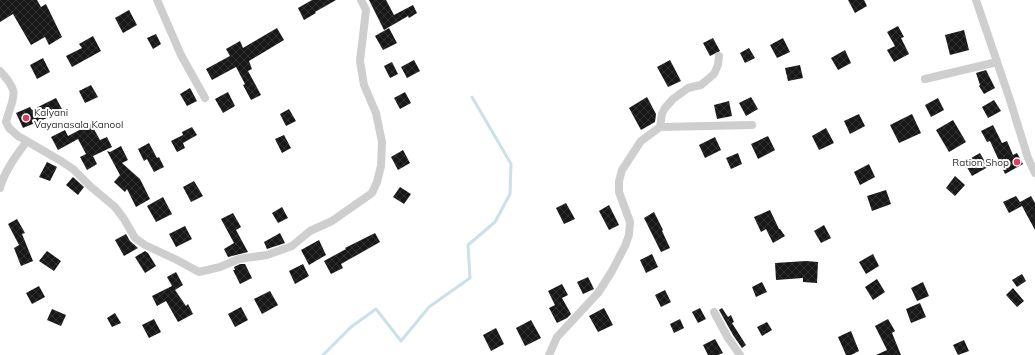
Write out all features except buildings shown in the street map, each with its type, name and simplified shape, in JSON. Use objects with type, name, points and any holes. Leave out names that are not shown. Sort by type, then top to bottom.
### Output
[{"type":"street","points":[[158,0],[181,55],[205,98]]},
{"type":"street","points":[[0,71],[14,92],[14,99],[6,122],[12,131],[73,169],[90,186],[115,207],[135,238],[145,245],[199,272],[220,267],[239,259],[267,255],[292,246],[310,231],[332,221],[372,193],[377,182],[381,166],[382,142],[376,113],[364,85],[360,61],[366,10],[361,0]]},
{"type":"street","points":[[976,0],[1028,158],[1035,173]]},
{"type":"street","points":[[660,127],[664,108],[688,88],[701,85],[714,74],[720,56]]},
{"type":"street","points":[[925,79],[997,62]]},
{"type":"street","points":[[549,355],[557,337],[598,293],[625,246],[629,235],[630,222],[619,192],[619,181],[622,170],[641,141],[660,127],[752,124]]},
{"type":"street","points":[[0,188],[11,162],[27,141]]},
{"type":"street","points":[[714,312],[728,338],[740,355]]},
{"type":"waterway","points":[[323,355],[351,327],[376,309],[401,341],[429,307],[470,278],[468,245],[495,222],[510,194],[511,164],[472,97]]},
{"type":"place","name":"Kalyani Vayanasala Kanool","points":[[26,118]]},
{"type":"place","name":"Ration Shop","points":[[1017,162]]}]
